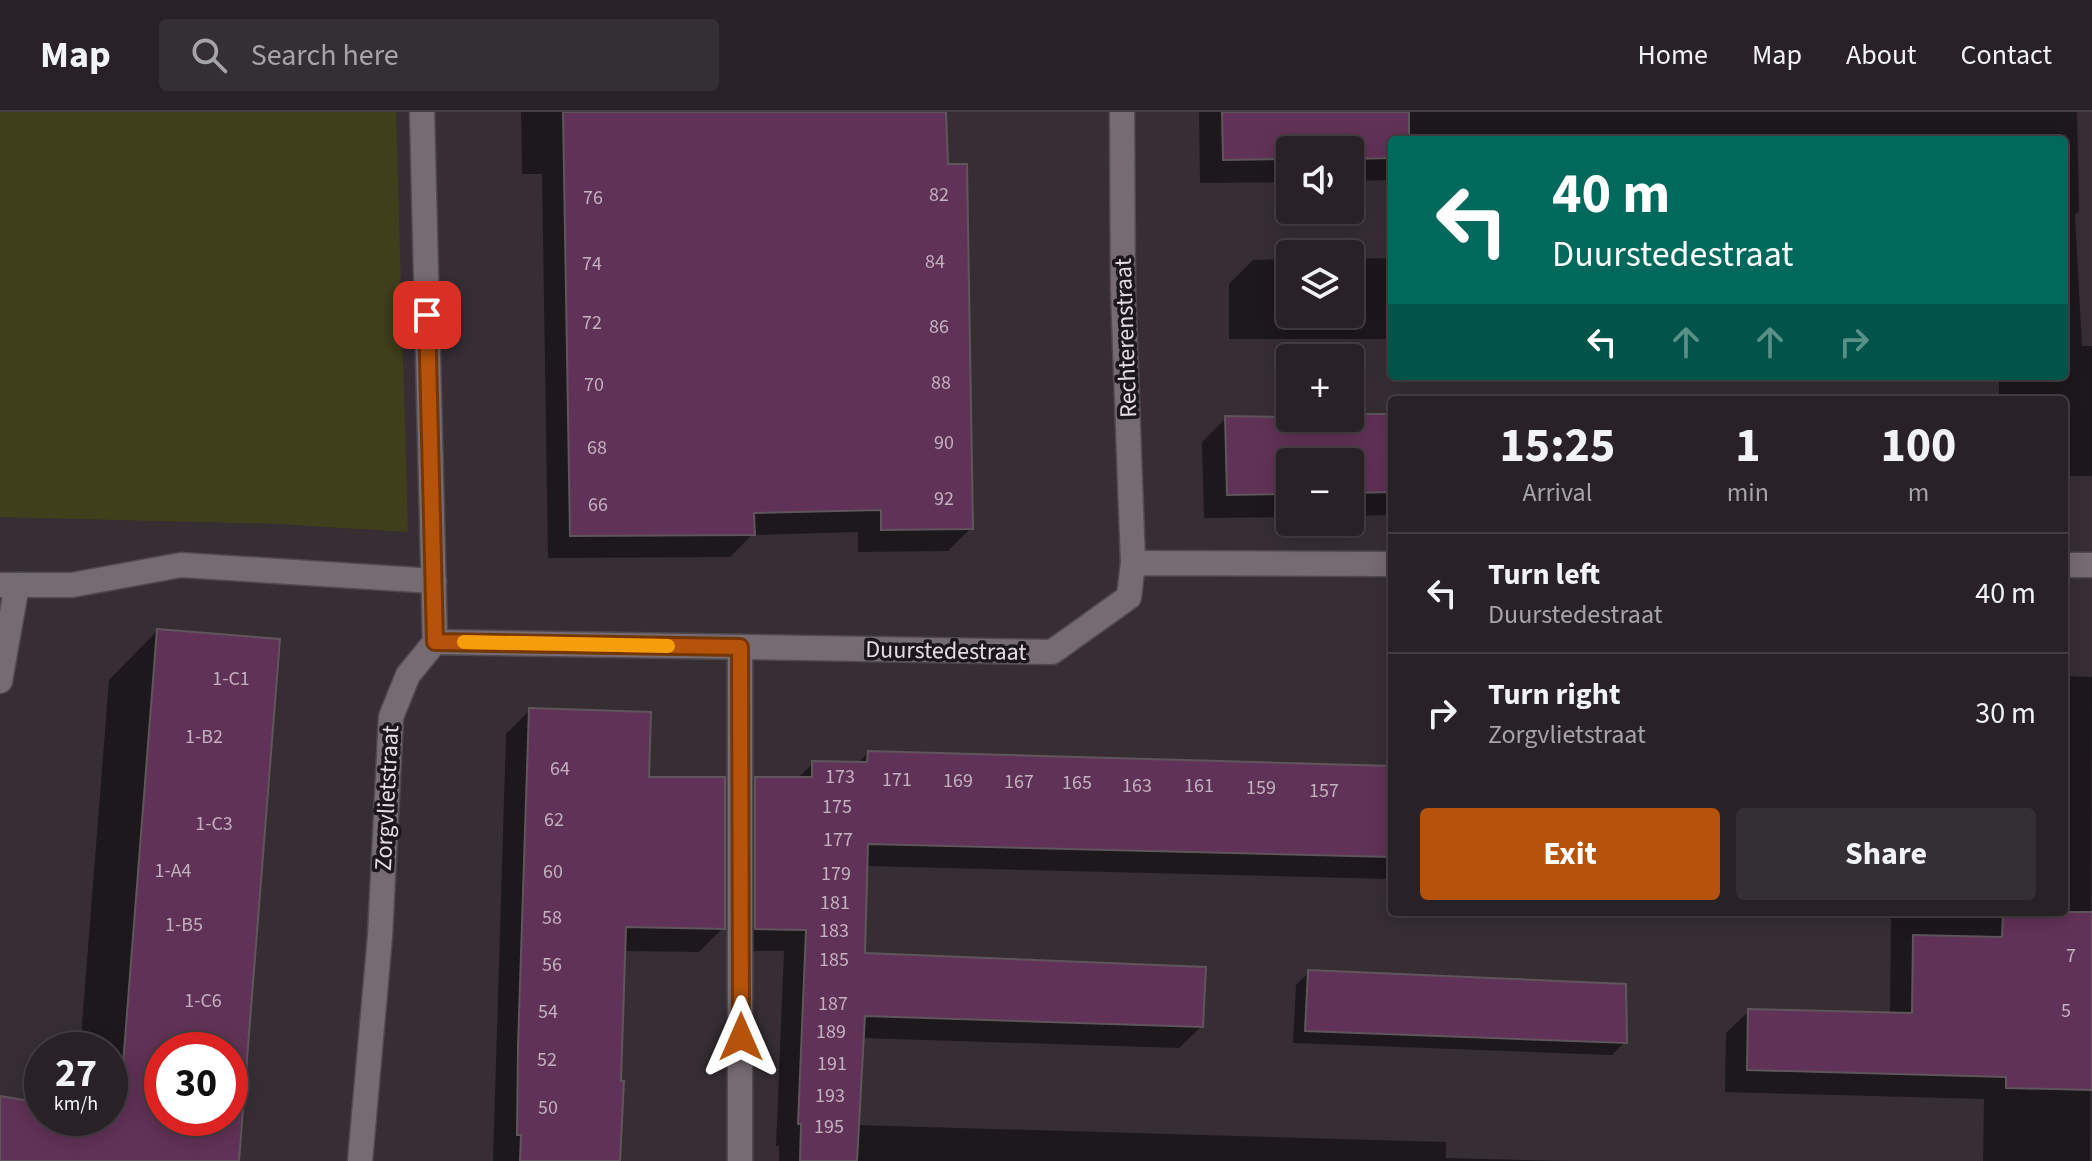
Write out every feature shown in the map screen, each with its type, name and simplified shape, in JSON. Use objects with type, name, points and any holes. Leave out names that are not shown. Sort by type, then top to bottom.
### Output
[{"type":"street","points":[[422,112],[435,642]]},
{"type":"street","name":"Rechterenstraat","points":[[1122,112],[1123,290],[1133,563]]},
{"type":"street","points":[[1133,563],[1388,564]]},
{"type":"street","name":"Duurstedestraat","points":[[435,642],[1052,652],[1129,597],[1133,563]]},
{"type":"street","points":[[0,681],[9,585],[72,585],[181,565],[434,581]]},
{"type":"street","points":[[2068,565],[2092,565]]},
{"type":"street","name":"Zorgvlietstraat","points":[[360,1161],[380,936],[391,717],[408,675],[435,642]]},
{"type":"street","points":[[740,647],[740,1161]]},
{"type":"shaded area","points":[[0,112],[396,112],[408,532],[279,524],[0,517]]},
{"type":"building","points":[[563,112],[946,112],[948,164],[967,164],[973,529],[881,530],[881,510],[754,513],[755,535],[570,536]]},
{"type":"building","points":[[1222,112],[1409,112],[1409,136],[1388,136],[1388,158],[1364,159],[1364,136],[1276,136],[1276,159],[1223,160]]},
{"type":"building","points":[[1364,414],[1388,414],[1388,492],[1364,493],[1364,448],[1276,448],[1276,494],[1227,495],[1225,416],[1276,417],[1276,432],[1364,432]]},
{"type":"building","points":[[157,629],[280,639],[248,1046],[248,1032],[144,1032],[144,1136],[241,1136],[239,1161],[0,1161],[0,1096],[24,1100],[24,1136],[128,1136],[128,1032],[126,1032]]},
{"type":"building","points":[[529,708],[651,712],[649,777],[725,777],[725,929],[626,927],[620,1161],[520,1161],[521,1135],[517,1135],[518,1046]]},
{"type":"building","points":[[868,751],[1388,766],[1388,857],[868,844],[865,953],[1206,967],[1203,1027],[865,1016],[857,1161],[800,1161],[801,1124],[798,1124],[806,930],[755,929],[755,777],[812,777],[812,761],[867,762]]},
{"type":"building","points":[[2068,912],[2092,912],[2092,1090],[2006,1088],[2006,1077],[1747,1070],[1748,1009],[1912,1013],[1913,935],[2002,937],[2003,916],[2068,916]]},
{"type":"building","points":[[1308,970],[1626,984],[1627,1043],[1305,1031]]},
{"type":"slow traffic","points":[[464,642],[668,646]]},
{"type":"route","points":[[427,315],[435,642],[740,647],[741,1037]]}]
